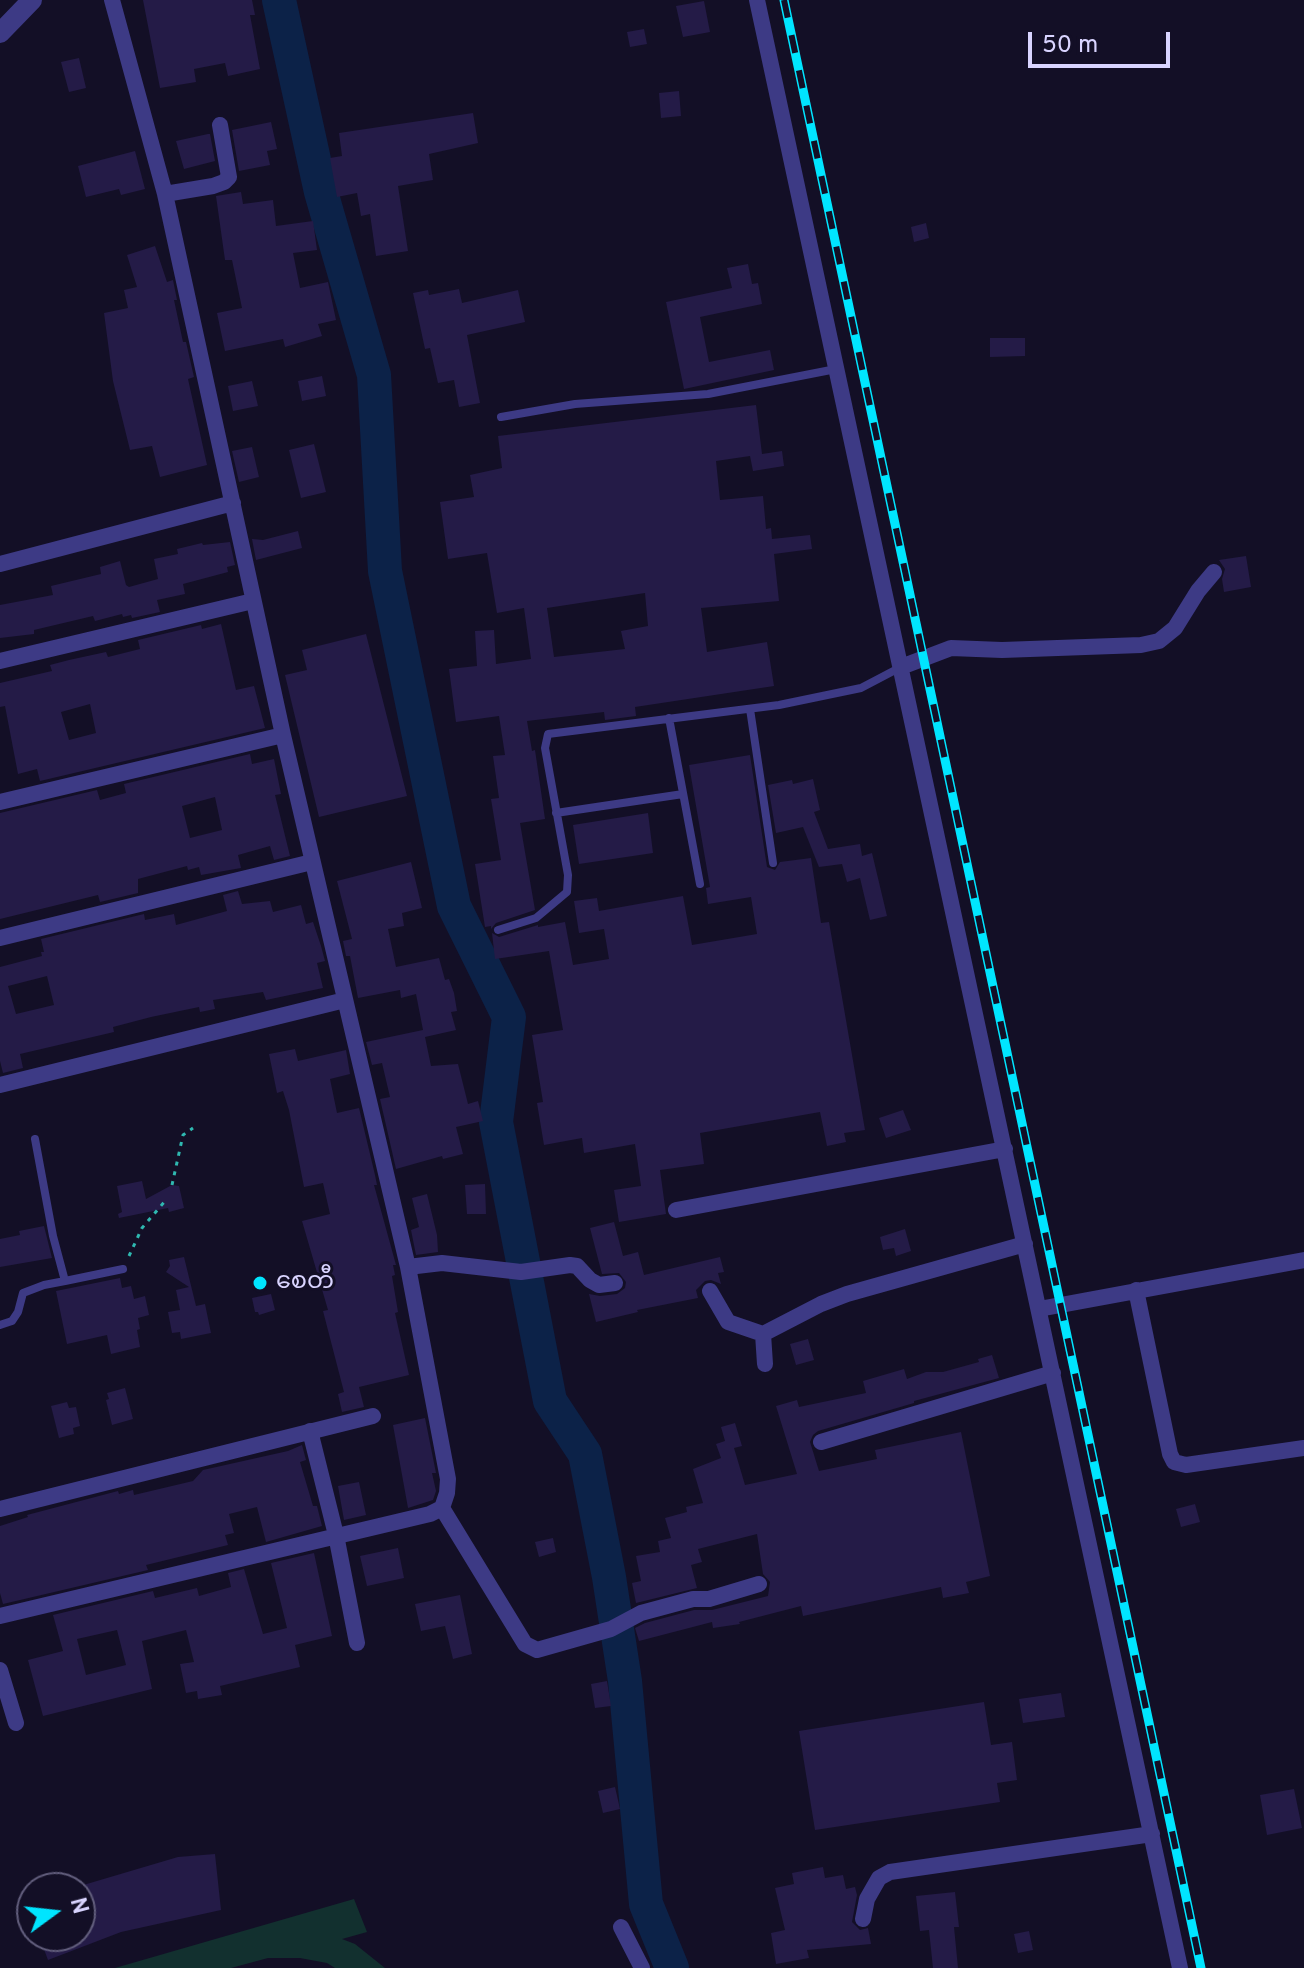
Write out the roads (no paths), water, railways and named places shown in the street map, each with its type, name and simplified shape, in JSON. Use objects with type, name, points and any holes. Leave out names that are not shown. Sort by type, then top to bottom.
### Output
[{"type":"street","points":[[0,33],[32,0]]},
{"type":"street","points":[[112,0],[165,194],[283,735],[408,1267],[448,1479],[442,1508],[522,1638],[537,1650],[611,1629],[641,1613],[693,1599],[709,1599],[759,1584]]},
{"type":"street","points":[[757,0],[1180,1968]]},
{"type":"street","points":[[165,194],[213,186],[229,177],[220,125]]},
{"type":"street","points":[[0,564],[233,503]]},
{"type":"street","points":[[901,667],[951,648],[1002,650],[1141,645],[1159,641],[1175,628],[1214,572]]},
{"type":"street","points":[[0,661],[253,601]]},
{"type":"street","points":[[0,802],[283,735]]},
{"type":"street","points":[[0,938],[312,862]]},
{"type":"street","points":[[0,1085],[345,1000]]},
{"type":"street","points":[[676,1210],[1005,1149]]},
{"type":"street","points":[[710,1291],[728,1322],[763,1334],[838,1297],[1025,1244]]},
{"type":"street","points":[[1039,1309],[1304,1260]]},
{"type":"street","points":[[408,1267],[442,1263],[521,1272],[577,1266],[599,1285],[615,1283]]},
{"type":"street","points":[[1136,1290],[1174,1462],[1186,1465],[1304,1448]]},
{"type":"street","points":[[763,1334],[765,1364]]},
{"type":"street","points":[[821,1442],[1053,1373]]},
{"type":"street","points":[[0,1509],[373,1416]]},
{"type":"street","points":[[310,1431],[336,1535],[357,1643]]},
{"type":"street","points":[[0,1616],[430,1514],[442,1508]]},
{"type":"street","points":[[0,1670],[16,1723]]},
{"type":"street","points":[[863,1919],[867,1899],[879,1878],[890,1872],[1152,1834]]},
{"type":"street","points":[[621,1927],[642,1968]]},
{"type":"lane","points":[[501,417],[575,404],[708,394],[836,369]]},
{"type":"lane","points":[[498,930],[536,918],[567,892],[568,875],[545,748],[548,734],[750,709],[861,688],[901,667]]},
{"type":"lane","points":[[750,709],[773,863]]},
{"type":"lane","points":[[669,718],[700,884]]},
{"type":"lane","points":[[556,813],[683,794]]},
{"type":"lane","points":[[35,1139],[65,1281]]},
{"type":"lane","points":[[0,1325],[12,1321],[23,1293],[44,1285],[123,1269]]},
{"type":"waterway","points":[[279,0],[321,192],[374,375],[385,571],[454,906],[509,1017],[496,1122],[550,1401],[585,1454],[625,1681],[646,1904],[672,1968]]},
{"type":"railway","points":[[784,0],[1201,1968]]},
{"type":"place","name":"စေတီ","points":[[260,1283]]}]
